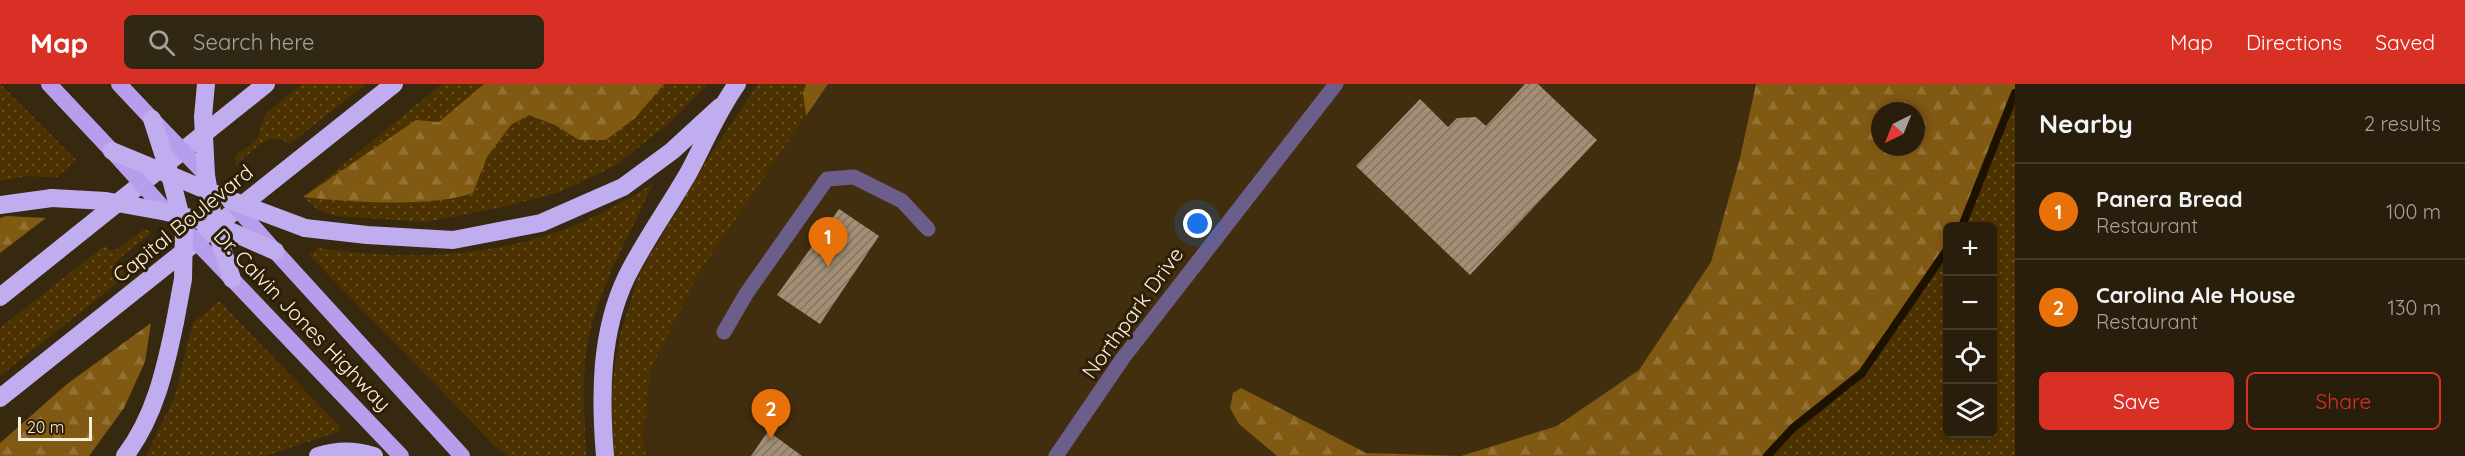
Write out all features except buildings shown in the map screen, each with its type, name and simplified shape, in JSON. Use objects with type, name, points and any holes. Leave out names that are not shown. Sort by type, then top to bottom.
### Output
[{"type":"highway","name":"Dr. Calvin Jones Highway","points":[[49,84],[400,456]]},
{"type":"highway","points":[[119,84],[207,183],[230,200],[305,228],[367,235],[453,240],[541,224],[623,187],[672,151],[720,107]]},
{"type":"highway","points":[[206,84],[203,117],[207,183],[214,224],[232,279]]},
{"type":"highway","points":[[0,297],[266,84]]},
{"type":"highway","name":"Capital Boulevard","points":[[0,398],[394,84]]},
{"type":"highway","points":[[605,456],[602,421],[604,345],[626,279],[689,171],[720,107],[737,84]]},
{"type":"highway","points":[[125,456],[137,441],[162,384],[183,279],[170,175],[152,119]]},
{"type":"highway","points":[[112,151],[170,175],[207,183]]},
{"type":"highway","points":[[0,205],[52,198],[106,201],[177,219],[214,224],[275,251]]},
{"type":"highway","name":"Dr. Calvin Jones Highway","points":[[230,200],[462,456]]},
{"type":"highway","points":[[318,456],[336,451],[359,451],[374,456]]},
{"type":"street","name":"Northpark Drive","points":[[1056,456],[1123,358],[1336,84]]},
{"type":"street","points":[[724,332],[746,294],[827,179],[854,177],[902,201],[928,229]]},
{"type":"shaded area","points":[[0,84],[76,160],[57,177],[27,176],[0,181]]},
{"type":"shaded area","points":[[302,84],[366,84],[290,144],[283,140],[268,141],[236,165],[235,156],[257,139],[266,113]]},
{"type":"shaded area","points":[[442,84],[708,84],[667,125],[616,165],[560,192],[498,208],[426,222],[336,216],[317,209],[303,197]]},
{"type":"shaded area","points":[[758,84],[806,84],[803,93],[806,116],[697,276],[651,369],[643,437],[646,456],[614,456],[610,399],[620,335],[639,274],[707,160]]},
{"type":"shaded area","points":[[828,84],[2015,84],[2015,93],[1964,222],[1943,222],[1943,253],[1767,456],[646,456],[643,437],[651,369],[697,276]]},
{"type":"shaded area","points":[[2015,93],[2015,456],[1767,456],[1793,428],[1862,373],[1943,254],[1943,438],[1997,438],[1997,222],[1964,222]]},
{"type":"shaded area","points":[[653,184],[606,283],[592,325],[584,374],[586,456],[508,456],[495,446],[309,255],[318,248],[402,255],[486,250],[556,232],[585,221]]},
{"type":"shaded area","points":[[144,229],[152,232],[114,263],[120,265],[125,273],[121,280],[0,376],[0,328],[104,246],[110,250],[118,249]]},
{"type":"shaded area","points":[[219,301],[340,427],[340,431],[265,456],[146,456],[174,398],[193,323]]},
{"type":"green space","points":[[484,84],[664,84],[635,118],[606,140],[579,140],[555,125],[529,115],[511,125],[487,157],[473,193],[434,201],[389,203],[303,197],[416,120],[439,122]]},
{"type":"green space","points":[[806,84],[828,84],[806,116],[803,93]]},
{"type":"green space","points":[[1756,84],[2015,84],[2015,93],[1966,222],[1943,222],[1943,254],[1862,373],[1793,428],[1767,456],[1461,456],[1557,426],[1639,370],[1711,262],[1740,158]]},
{"type":"green space","points":[[6,216],[46,218],[0,253],[0,218]]},
{"type":"green space","points":[[151,323],[145,362],[124,408],[89,456],[0,456],[0,443],[67,384]]},
{"type":"green space","points":[[1241,388],[1366,453],[1461,456],[1277,456],[1239,424],[1230,408],[1233,393]]},
{"type":"waterway","points":[[1964,222],[2015,93]]},
{"type":"waterway","points":[[1767,456],[1793,428],[1862,373],[1943,255]]},
{"type":"place","name":"Panera Bread","points":[[828,267]]},
{"type":"place","name":"Carolina Ale House","points":[[771,439]]}]
